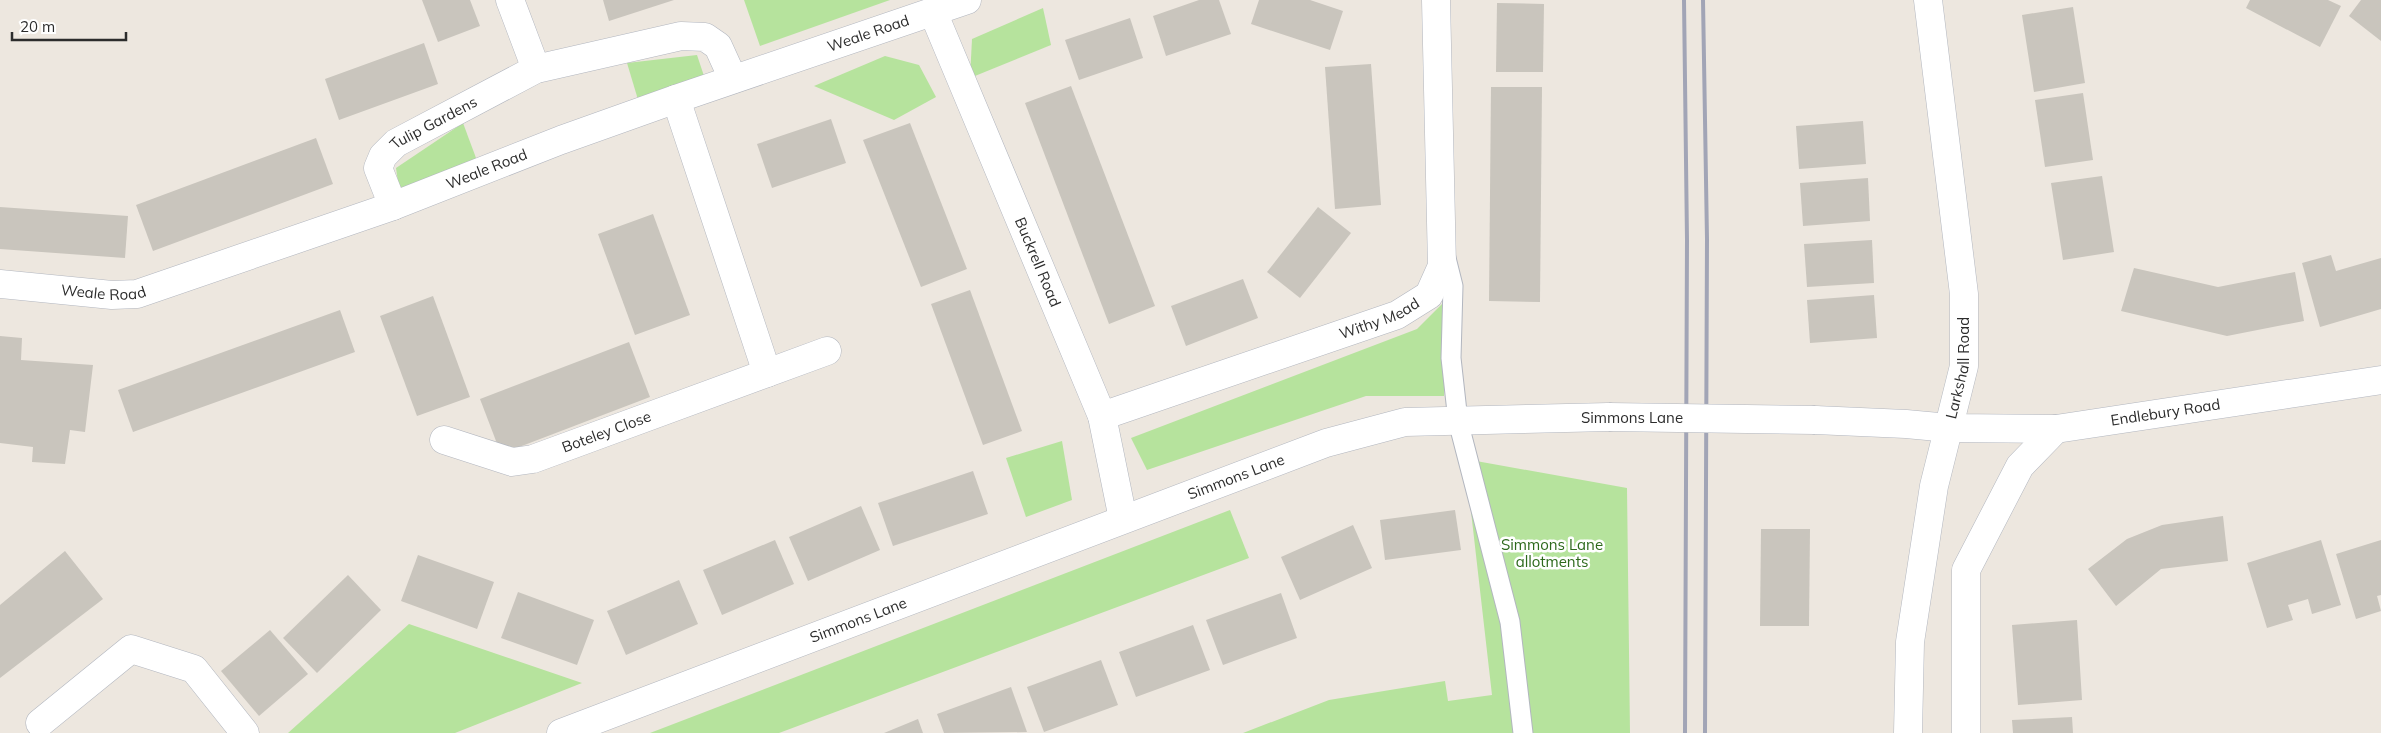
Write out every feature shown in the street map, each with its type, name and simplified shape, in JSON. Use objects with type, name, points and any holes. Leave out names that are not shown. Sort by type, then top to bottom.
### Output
[{"type":"street","points":[[510,0],[536,69]]},
{"type":"street","name":"Weale Road","points":[[0,284],[112,295],[137,294],[394,206],[561,140],[676,99],[967,0]]},
{"type":"street","name":"Withy Mead","points":[[1102,416],[1397,315],[1429,295],[1442,266],[1436,0]]},
{"type":"street","name":"Larkshall Road","points":[[1908,733],[1910,642],[1934,486],[1964,366],[1964,294],[1928,0]]},
{"type":"street","name":"Buckrell Road","points":[[933,12],[1102,416],[1123,519]]},
{"type":"street","name":"Tulip Gardens","points":[[394,206],[378,168],[383,156],[396,142],[536,69],[681,36],[705,37],[718,46],[733,79]]},
{"type":"street","points":[[676,99],[767,373]]},
{"type":"street","name":"Boteley Close","points":[[444,440],[512,462],[533,459],[828,351]]},
{"type":"street","name":"Endlebury Road","points":[[1950,428],[2056,429],[2381,380]]},
{"type":"street","name":"Simmons Lane","points":[[561,733],[1326,443],[1405,422],[1609,417],[1815,420],[1950,428]]},
{"type":"street","points":[[1966,733],[1966,570],[2020,466],[2056,429]]},
{"type":"street","points":[[40,723],[131,648],[194,669],[245,733]]},
{"type":"lane","points":[[1442,257],[1446,258],[1453,286],[1451,358],[1458,421],[1510,622],[1523,733]]},
{"type":"green space","points":[[744,0],[890,0],[760,46]]},
{"type":"green space","points":[[1043,8],[1051,45],[970,78],[972,39]]},
{"type":"green space","points":[[697,55],[705,79],[639,103],[627,63]]},
{"type":"green space","points":[[885,56],[919,65],[936,97],[894,120],[814,86]]},
{"type":"green space","points":[[463,123],[479,166],[400,197],[396,168]]},
{"type":"green space","points":[[1448,298],[1444,396],[1366,396],[1147,470],[1131,438],[1417,329]]},
{"type":"green space","points":[[1062,441],[1072,500],[1026,517],[1006,458]]},
{"type":"green space","name":"Simmons Lane allotments","points":[[1465,459],[1627,488],[1630,733],[1243,733],[1329,700],[1445,681],[1448,701],[1492,695]]},
{"type":"green space","points":[[1230,510],[1249,558],[779,733],[650,733]]},
{"type":"green space","points":[[409,624],[582,683],[455,733],[288,733]]},
{"type":"building","points":[[422,0],[470,0],[480,26],[438,42]]},
{"type":"building","points":[[603,0],[674,0],[609,21]]},
{"type":"building","points":[[1199,0],[1219,0],[1231,34],[1166,56],[1153,16]]},
{"type":"building","points":[[1259,0],[1310,0],[1343,11],[1330,50],[1251,24]]},
{"type":"building","points":[[2250,0],[2328,0],[2341,6],[2320,47],[2246,8]]},
{"type":"building","points":[[2361,0],[2381,0],[2381,41],[2349,16]]},
{"type":"building","points":[[1497,3],[1544,4],[1543,72],[1496,72]]},
{"type":"building","points":[[2073,7],[2085,83],[2034,92],[2022,15]]},
{"type":"building","points":[[1130,18],[1143,58],[1079,80],[1065,40]]},
{"type":"building","points":[[424,43],[438,84],[339,120],[325,79]]},
{"type":"building","points":[[1371,64],[1381,205],[1335,209],[1325,67]]},
{"type":"building","points":[[1071,86],[1155,306],[1109,324],[1025,103]]},
{"type":"building","points":[[1491,87],[1542,87],[1540,302],[1489,301]]},
{"type":"building","points":[[2083,93],[2093,160],[2045,167],[2035,100]]},
{"type":"building","points":[[831,119],[846,163],[772,188],[757,144]]},
{"type":"building","points":[[1863,121],[1866,164],[1799,169],[1796,126]]},
{"type":"building","points":[[910,123],[967,269],[921,287],[863,140]]},
{"type":"building","points":[[316,138],[333,184],[153,251],[136,205]]},
{"type":"building","points":[[2102,176],[2114,252],[2063,260],[2051,183]]},
{"type":"building","points":[[1868,178],[1870,221],[1803,226],[1800,183]]},
{"type":"building","points":[[0,207],[128,216],[125,258],[0,249]]},
{"type":"building","points":[[1318,207],[1351,233],[1300,298],[1267,272]]},
{"type":"building","points":[[653,214],[690,315],[635,335],[598,234]]},
{"type":"building","points":[[1872,240],[1874,283],[1807,287],[1804,244]]},
{"type":"building","points":[[2331,255],[2336,271],[2381,258],[2381,309],[2320,327],[2302,263]]},
{"type":"building","points":[[2134,268],[2218,287],[2295,272],[2304,321],[2227,336],[2121,311]]},
{"type":"building","points":[[1243,279],[1258,318],[1186,346],[1171,306]]},
{"type":"building","points":[[970,290],[1022,431],[983,445],[931,304]]},
{"type":"building","points":[[1874,295],[1877,338],[1810,343],[1807,300]]},
{"type":"building","points":[[433,296],[470,397],[417,416],[380,316]]},
{"type":"building","points":[[340,310],[355,352],[133,432],[118,390]]},
{"type":"building","points":[[0,336],[22,338],[21,360],[93,365],[85,432],[70,430],[65,464],[32,462],[33,447],[0,443]]},
{"type":"building","points":[[629,342],[650,397],[501,454],[480,399]]},
{"type":"building","points":[[973,471],[988,514],[893,546],[878,503]]},
{"type":"building","points":[[861,506],[880,550],[808,581],[789,537]]},
{"type":"building","points":[[1455,510],[1461,550],[1385,560],[1380,520]]},
{"type":"building","points":[[2223,516],[2228,561],[2161,569],[2116,606],[2088,569],[2127,539],[2162,525]]},
{"type":"building","points":[[1353,525],[1372,568],[1300,600],[1281,557]]},
{"type":"building","points":[[1761,529],[1810,529],[1809,626],[1760,626]]},
{"type":"building","points":[[775,540],[794,584],[722,615],[703,570]]},
{"type":"building","points":[[2321,540],[2341,605],[2312,614],[2308,599],[2288,605],[2293,620],[2267,628],[2247,563]]},
{"type":"building","points":[[2381,540],[2381,595],[2377,596],[2381,611],[2356,619],[2336,554]]},
{"type":"building","points":[[65,551],[103,599],[0,678],[0,605]]},
{"type":"building","points":[[418,555],[494,582],[477,629],[401,601]]},
{"type":"building","points":[[348,575],[381,610],[317,673],[283,638]]},
{"type":"building","points":[[679,580],[698,624],[626,655],[607,611]]},
{"type":"building","points":[[518,592],[594,620],[577,665],[501,638]]},
{"type":"building","points":[[1281,593],[1297,638],[1223,665],[1206,620]]},
{"type":"building","points":[[2077,620],[2082,700],[2018,705],[2012,625]]},
{"type":"building","points":[[1193,625],[1210,670],[1136,697],[1119,652]]},
{"type":"building","points":[[270,630],[308,674],[259,716],[221,671]]},
{"type":"building","points":[[1101,660],[1118,705],[1044,732],[1027,687]]},
{"type":"building","points":[[1011,687],[1027,732],[944,733],[937,714]]},
{"type":"building","points":[[2072,717],[2073,733],[2013,733],[2012,720]]},
{"type":"building","points":[[918,719],[923,733],[884,733]]},
{"type":"railway","points":[[1684,0],[1687,240],[1685,733]]},
{"type":"railway","points":[[1703,0],[1707,239],[1705,733]]}]
